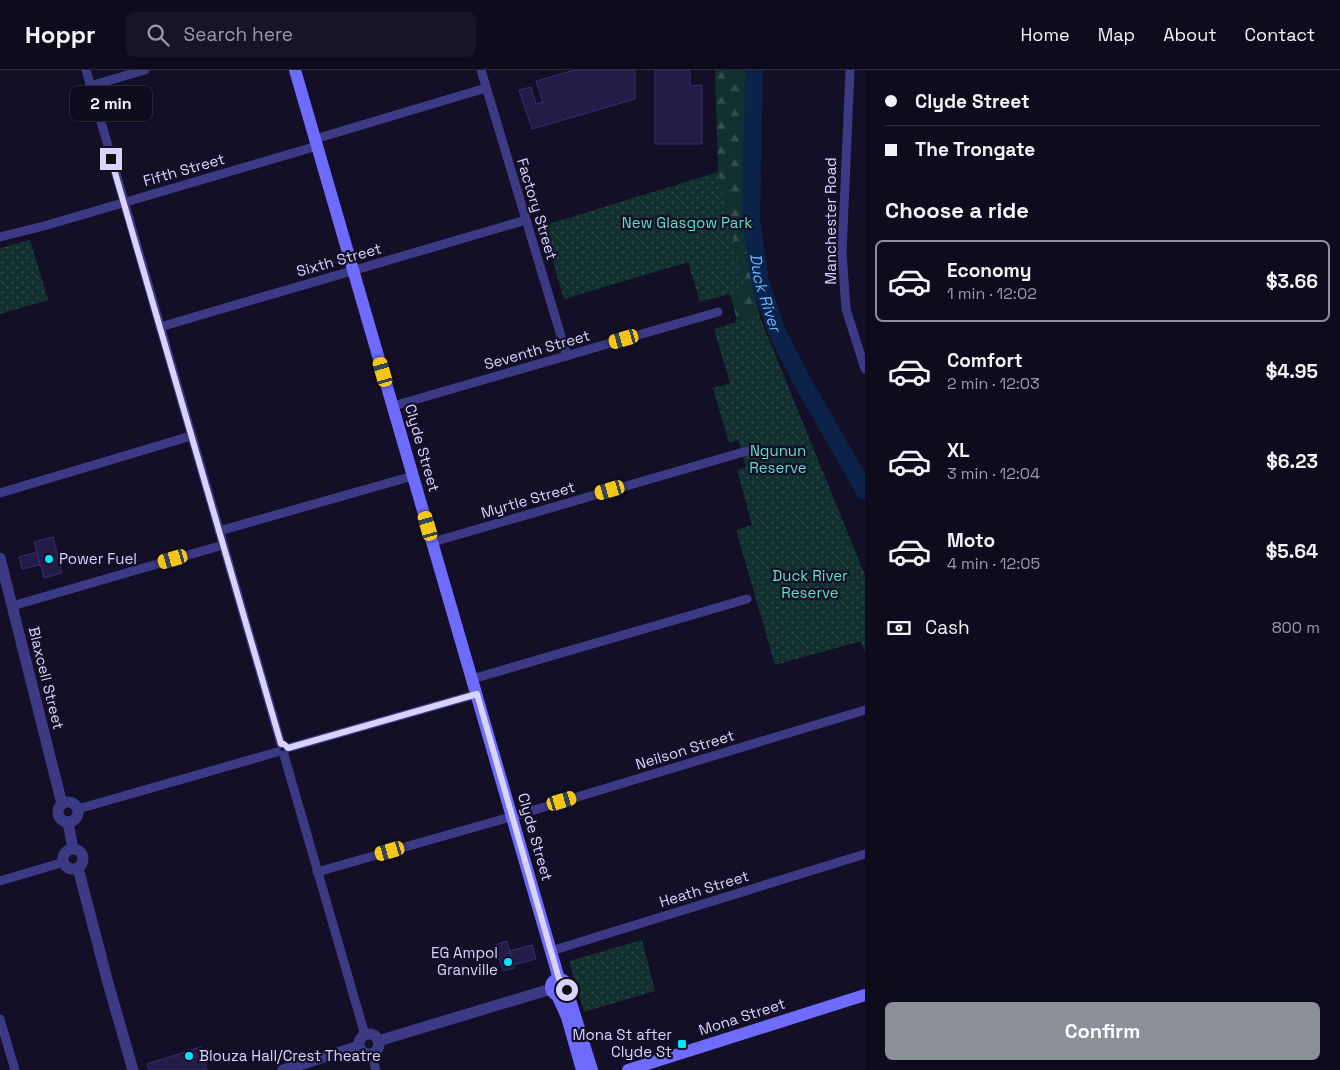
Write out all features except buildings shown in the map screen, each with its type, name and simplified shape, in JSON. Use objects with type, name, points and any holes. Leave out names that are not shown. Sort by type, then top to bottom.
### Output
[{"type":"main road","name":"Clyde Street","points":[[295,70],[551,951],[559,988],[582,1070]]},
{"type":"main road","name":"Clyde Street","points":[[559,988],[592,1070]]},
{"type":"main road","name":"Mona Street","points":[[628,1070],[865,995]]},
{"type":"street","points":[[86,70],[365,1035]]},
{"type":"street","points":[[90,86],[145,70]]},
{"type":"street","name":"Factory Street","points":[[481,70],[567,356]]},
{"type":"street","name":"Manchester Road","points":[[850,70],[842,253],[846,309],[865,369]]},
{"type":"street","name":"Fifth Street","points":[[0,237],[44,226],[486,88]]},
{"type":"street","name":"Sixth Street","points":[[160,326],[526,220]]},
{"type":"street","name":"Seventh Street","points":[[393,406],[718,312]]},
{"type":"street","points":[[0,493],[191,436]]},
{"type":"street","name":"Myrtle Street","points":[[433,542],[747,451]]},
{"type":"street","points":[[219,531],[413,476]]},
{"type":"street","points":[[12,606],[223,545]]},
{"type":"street","name":"Blaxcell Street","points":[[0,558],[3,581],[12,606],[62,804]]},
{"type":"street","points":[[472,680],[747,599]]},
{"type":"street","points":[[78,809],[477,694]]},
{"type":"street","name":"Neilson Street","points":[[317,872],[512,816],[865,710]]},
{"type":"street","points":[[71,803],[78,809],[76,818],[68,822],[62,820],[58,815],[58,809],[62,804],[71,803]]},
{"type":"street","points":[[68,822],[73,849]]},
{"type":"street","points":[[73,849],[79,851],[83,856],[83,863],[78,868],[70,868],[64,862],[65,853],[73,849]]},
{"type":"street","name":"Heath Street","points":[[551,951],[865,854]]},
{"type":"street","points":[[0,881],[64,862]]},
{"type":"street","points":[[78,868],[133,1070]]},
{"type":"street","points":[[378,1041],[559,988]]},
{"type":"street","points":[[0,1019],[15,1070]]},
{"type":"street","points":[[365,1035],[374,1036],[378,1041],[378,1048],[371,1054],[364,1054],[359,1046],[360,1040],[365,1035]]},
{"type":"street","points":[[283,1070],[359,1046]]},
{"type":"street","points":[[371,1054],[376,1070]]},
{"type":"green space","points":[[715,70],[750,70],[746,241],[759,312],[768,385],[737,359],[736,316],[710,219],[718,172]]},
{"type":"green space","name":"New Glasgow Park","points":[[718,172],[745,290],[700,302],[688,262],[564,299],[542,226]]},
{"type":"green space","points":[[30,240],[48,300],[0,314],[0,248]]},
{"type":"green space","name":"Duck River Reserve","points":[[759,315],[865,575],[865,653],[861,641],[775,665],[736,530],[752,525],[737,470],[746,467],[738,440],[729,443],[713,388],[730,383],[714,329]]},
{"type":"green space","points":[[642,940],[655,991],[584,1012],[569,961]]},
{"type":"waterway","name":"Duck River","points":[[754,70],[751,219],[760,281],[777,332],[803,383],[865,491]]},
{"type":"place","name":"Power Fuel","points":[[49,559]]},
{"type":"place","name":"EG Ampol Granville","points":[[508,962]]},
{"type":"place","name":"Mona St after Clyde St","points":[[682,1044]]},
{"type":"place","name":"Blouza Hall/Crest Theatre","points":[[189,1056]]},
{"type":"route","points":[[111,159],[281,744],[288,748],[477,694],[559,979],[566,982],[567,990]]},
{"type":"park label","name":"Ngunun Reserve","points":[[778,460]]}]
